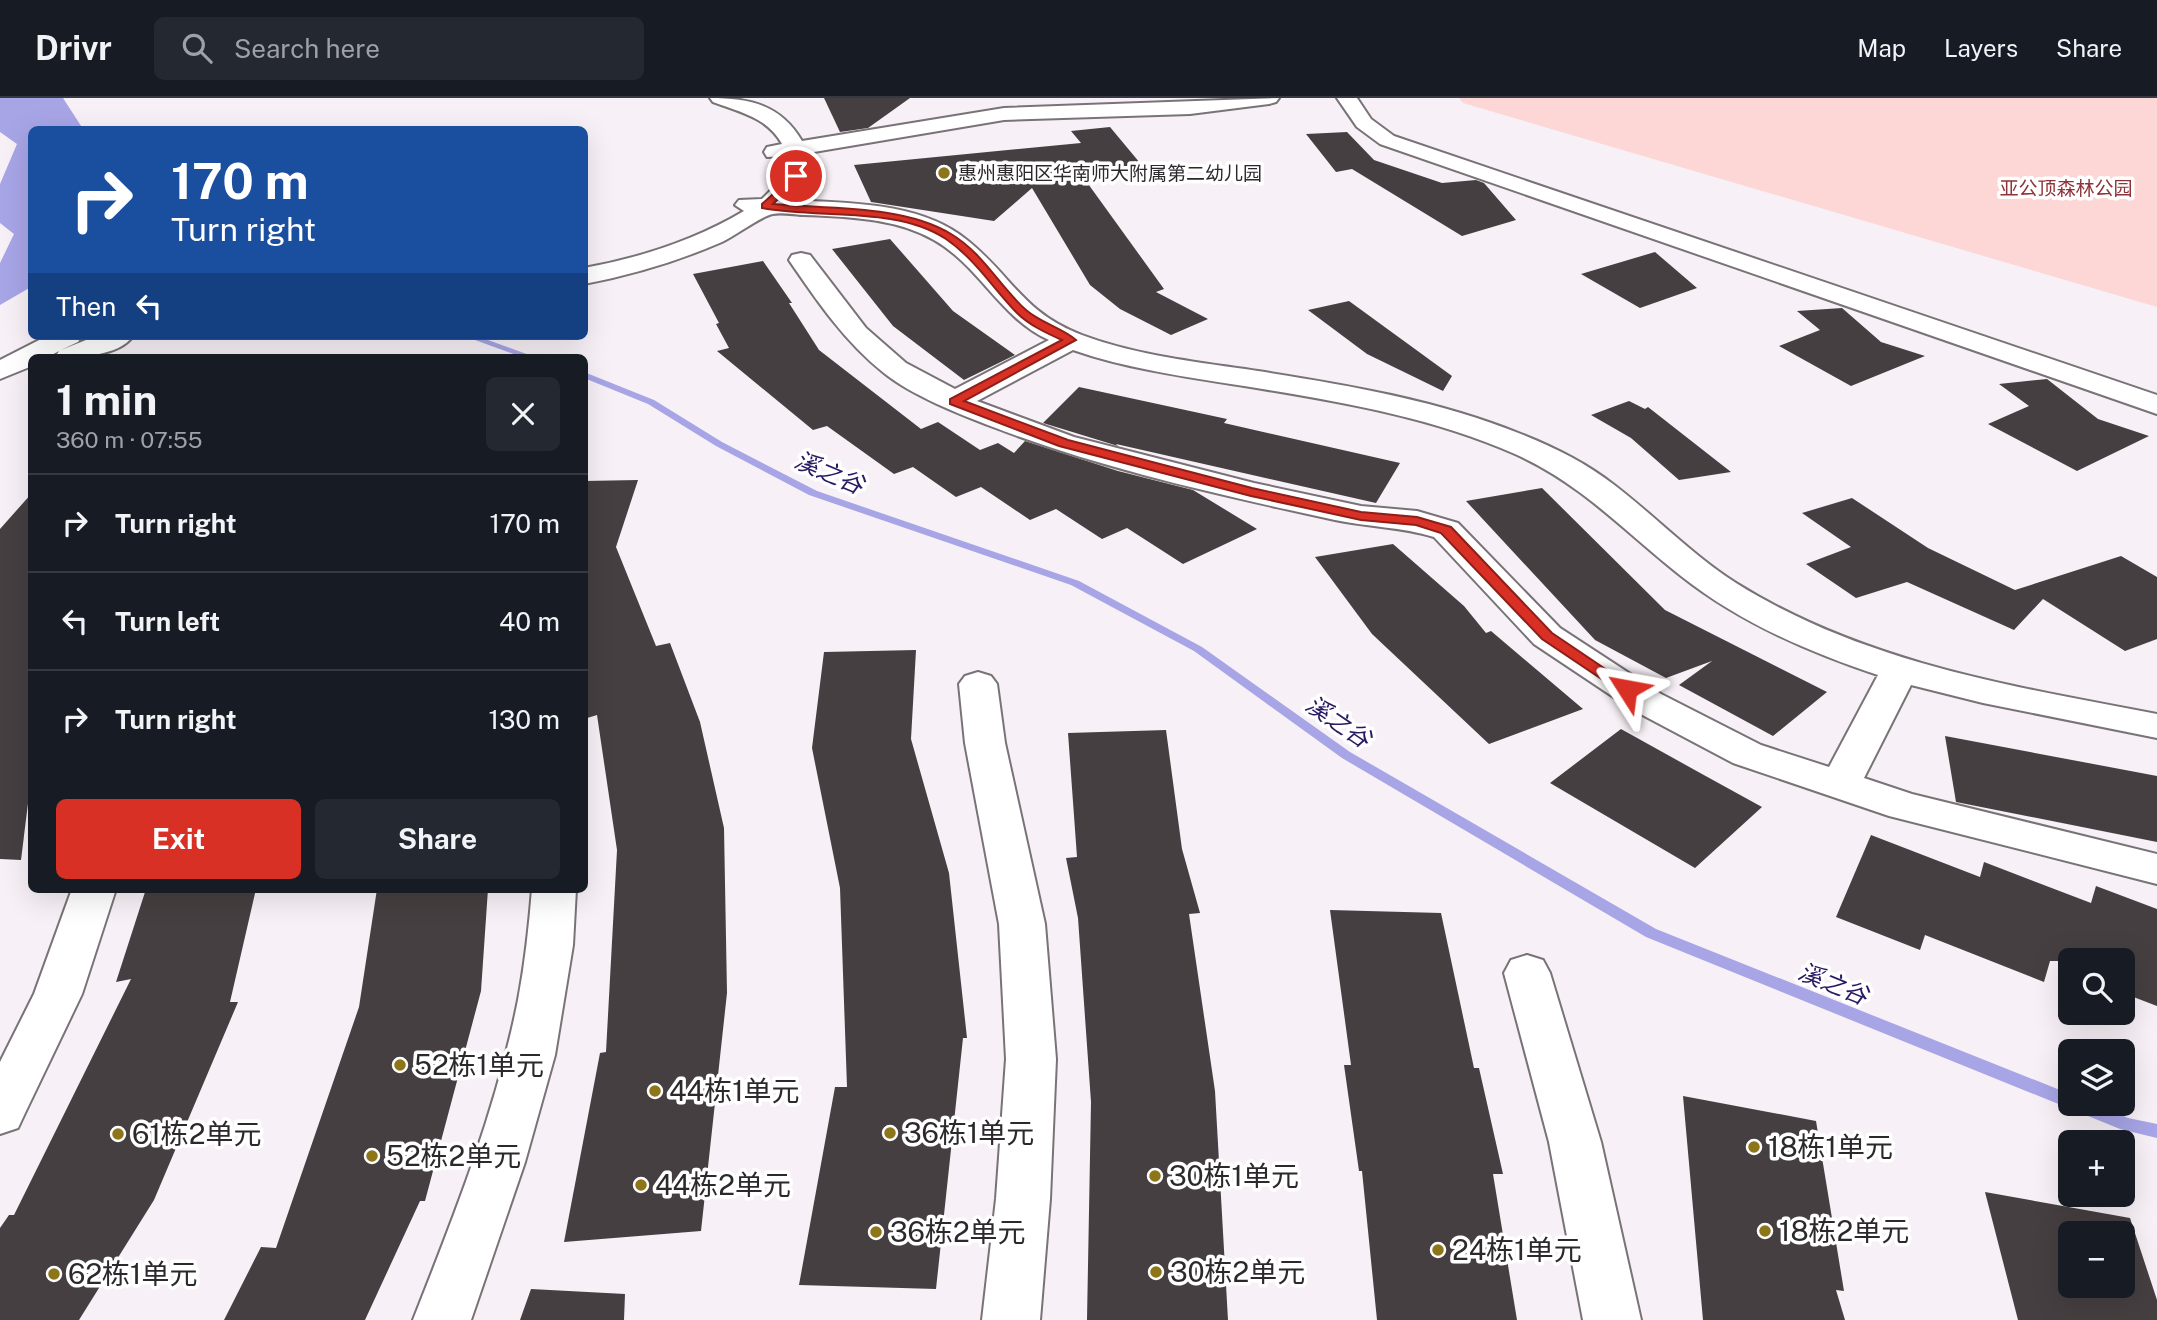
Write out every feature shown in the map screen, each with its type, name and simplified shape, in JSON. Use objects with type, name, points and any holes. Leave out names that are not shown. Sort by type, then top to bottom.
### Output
[{"type":"street","points":[[786,150],[1004,114],[1190,108],[1269,98]]},
{"type":"street","points":[[1347,98],[1364,123],[1387,140],[2157,405]]},
{"type":"street","points":[[588,275],[642,265],[717,237],[796,176],[801,160],[786,150],[781,125],[762,114],[709,99]]},
{"type":"street","points":[[588,262],[650,248],[757,206],[864,214],[917,222],[949,236],[986,270],[1022,312],[1049,331],[1071,340],[1157,364],[1387,402],[1483,430],[1562,466],[1603,491],[1651,534],[1721,589],[1810,638],[1900,669],[2003,696],[2157,726]]},
{"type":"street","points":[[801,260],[856,334],[896,369],[954,401],[1076,447],[1324,508],[1361,516],[1417,522],[1446,530],[1547,636],[1647,702],[1747,754],[1904,806],[2157,869]]},
{"type":"street","points":[[33,354],[60,340]]},
{"type":"street","points":[[76,354],[109,340]]},
{"type":"street","points":[[954,401],[1071,340]]},
{"type":"street","points":[[0,371],[28,357]]},
{"type":"street","points":[[0,399],[28,381]]},
{"type":"street","points":[[1840,785],[1900,669]]},
{"type":"street","points":[[978,684],[985,743],[1022,924],[1031,1059],[1023,1199],[1012,1320]]},
{"type":"street","points":[[0,1113],[58,994],[93,893]]},
{"type":"street","points":[[442,1320],[496,1173],[536,1038],[554,893]]},
{"type":"street","points":[[1527,972],[1574,1142],[1612,1320]]},
{"type":"green space","name":"亚公顶森林公园","points":[[1459,98],[2157,98],[2157,307],[1463,103]]},
{"type":"water","points":[[0,98],[63,98],[81,126],[28,126],[28,289],[0,305],[0,263],[14,234],[0,223],[0,184],[17,144],[0,132]]},
{"type":"building","points":[[824,98],[910,98],[868,128],[840,132]]},
{"type":"building","points":[[1110,127],[1150,175],[1086,181],[1164,289],[1156,292],[1208,319],[1171,335],[1120,309],[1090,285],[1032,188],[994,221],[871,202],[854,165],[1081,143],[1071,131]]},
{"type":"building","points":[[1347,132],[1374,160],[1442,183],[1476,180],[1484,183],[1516,220],[1462,236],[1352,169],[1336,172],[1306,134]]},
{"type":"building","points":[[890,239],[953,311],[1015,355],[964,380],[893,326],[832,249]]},
{"type":"building","points":[[1655,252],[1697,288],[1640,308],[1581,274]]},
{"type":"building","points":[[763,261],[792,303],[789,303],[819,350],[921,429],[938,422],[980,450],[998,443],[1014,453],[1025,441],[1118,471],[1193,490],[1257,529],[1183,564],[1127,528],[1102,539],[1056,509],[1030,520],[981,487],[956,497],[913,467],[894,474],[827,426],[813,430],[717,351],[729,348],[693,274]]},
{"type":"building","points":[[1349,301],[1452,376],[1443,391],[1367,354],[1308,310]]},
{"type":"building","points":[[1842,308],[1881,342],[1925,356],[1851,386],[1779,346],[1820,330],[1797,311]]},
{"type":"building","points":[[2047,379],[2098,419],[2149,436],[2077,471],[1988,424],[2029,406],[1999,384]]},
{"type":"building","points":[[1079,387],[1227,419],[1224,423],[1400,463],[1376,503],[1116,444],[1118,446],[1043,423]]},
{"type":"building","points":[[1629,401],[1645,409],[1648,407],[1731,472],[1679,480],[1631,438],[1591,415]]},
{"type":"building","points":[[638,480],[616,547],[656,646],[670,643],[700,722],[724,828],[727,993],[701,1231],[564,1242],[600,1053],[606,1052],[617,850],[597,715],[588,718],[588,481]]},
{"type":"building","points":[[1542,488],[1665,610],[1827,692],[1773,736],[1679,685],[1712,661],[1666,678],[1595,640],[1466,501]]},
{"type":"building","points":[[28,498],[28,803],[21,860],[0,859],[0,529]]},
{"type":"building","points":[[1852,498],[1928,548],[2015,590],[2121,556],[2157,577],[2157,639],[2125,651],[2043,599],[2014,630],[1907,582],[1856,598],[1806,564],[1851,547],[1802,513]]},
{"type":"building","points":[[1393,544],[1464,606],[1486,633],[1491,631],[1583,709],[1489,744],[1372,634],[1315,557]]},
{"type":"building","points":[[916,650],[911,739],[949,873],[967,1038],[963,1038],[936,1289],[799,1285],[835,1087],[847,1087],[840,888],[812,748],[824,652]]},
{"type":"building","points":[[1621,729],[1762,807],[1695,868],[1550,783]]},
{"type":"building","points":[[1166,730],[1182,849],[1200,913],[1189,914],[1215,1091],[1228,1320],[1087,1320],[1091,1102],[1078,918],[1066,858],[1077,857],[1068,733]]},
{"type":"building","points":[[1945,736],[2157,776],[2157,842],[1956,802]]},
{"type":"building","points":[[1871,835],[1980,877],[1984,862],[2091,903],[2096,886],[2157,909],[2157,1006],[2135,998],[2135,948],[2058,948],[2058,961],[2050,961],[2044,982],[1925,935],[1920,950],[1836,917]]},
{"type":"building","points":[[145,893],[255,893],[230,1002],[238,1002],[154,1200],[79,1320],[0,1320],[0,1228],[9,1215],[14,1215],[131,979],[116,982]]},
{"type":"building","points":[[376,893],[488,893],[481,991],[425,1201],[420,1201],[365,1320],[224,1320],[261,1247],[276,1248],[359,1007]]},
{"type":"building","points":[[1330,910],[1441,913],[1474,1068],[1479,1068],[1503,1174],[1493,1174],[1517,1320],[1377,1320],[1362,1171],[1359,1171],[1344,1065],[1351,1065]]},
{"type":"building","points":[[1683,1096],[1816,1121],[1844,1291],[1836,1290],[1845,1320],[1703,1320]]},
{"type":"building","points":[[1985,1192],[2130,1218],[2131,1221],[2058,1221],[2058,1298],[2135,1298],[2135,1233],[2157,1300],[2157,1320],[2018,1320]]},
{"type":"building","points":[[531,1289],[625,1294],[624,1320],[520,1320]]},
{"type":"waterway","name":"溪之谷","points":[[480,340],[522,354]]},
{"type":"waterway","name":"溪之谷","points":[[588,377],[651,402],[719,444],[813,493],[1075,583],[1198,649],[1346,755],[1651,933],[2058,1096]]},
{"type":"waterway","name":"溪之谷","points":[[2106,1116],[2157,1131]]},
{"type":"place","name":"惠州惠阳区华南师大附属第二幼儿园","points":[[944,173]]},
{"type":"place","name":"52栋1单元","points":[[400,1065]]},
{"type":"place","name":"44栋1单元","points":[[655,1091]]},
{"type":"place","name":"36栋1单元","points":[[890,1133]]},
{"type":"place","name":"61栋2单元","points":[[118,1134]]},
{"type":"place","name":"18栋1单元","points":[[1754,1147]]},
{"type":"place","name":"52栋2单元","points":[[372,1156]]},
{"type":"place","name":"30栋1单元","points":[[1155,1176]]},
{"type":"place","name":"44栋2单元","points":[[641,1185]]},
{"type":"place","name":"18栋2单元","points":[[1765,1231]]},
{"type":"place","name":"36栋2单元","points":[[876,1232]]},
{"type":"place","name":"24栋1单元","points":[[1438,1250]]},
{"type":"place","name":"30栋2单元","points":[[1156,1272]]},
{"type":"place","name":"62栋1单元","points":[[54,1274]]},
{"type":"route","points":[[796,176],[766,206],[826,210],[917,222],[949,236],[978,262],[1022,312],[1049,331],[1071,340],[954,401],[1063,443],[1251,492],[1361,516],[1417,522],[1446,530],[1547,636],[1627,689]]}]
